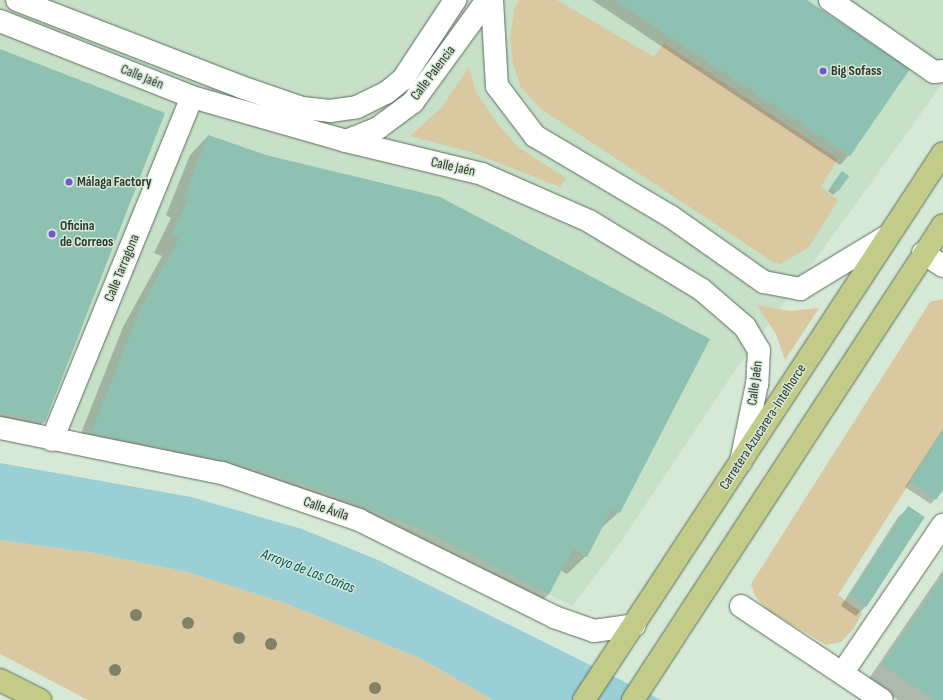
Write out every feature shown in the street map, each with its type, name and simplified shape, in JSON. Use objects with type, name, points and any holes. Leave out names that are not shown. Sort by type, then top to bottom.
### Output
[{"type":"main road","name":"Carretera Azucarera-Intelhorce","points":[[584,700],[635,625],[886,237],[943,154]]},
{"type":"main road","points":[[638,692],[923,253],[943,225]]},
{"type":"main road","points":[[0,680],[40,700]]},
{"type":"street","points":[[17,0],[241,87],[302,108],[330,111],[357,108],[386,94],[403,79],[455,0]]},
{"type":"street","name":"Calle Palencia","points":[[346,141],[378,128],[413,102],[487,0]]},
{"type":"street","points":[[492,0],[497,86],[535,136],[670,216],[764,282],[800,289],[886,237]]},
{"type":"street","points":[[830,0],[934,72],[943,71]]},
{"type":"street","name":"Calle Jaén","points":[[0,21],[192,97],[346,141],[482,174],[589,221],[701,289],[745,327],[759,350],[757,384],[741,462]]},
{"type":"street","name":"Calle Tarragona","points":[[52,440],[192,97]]},
{"type":"street","points":[[923,253],[943,266]]},
{"type":"street","name":"Calle Ávila","points":[[0,428],[52,440],[222,473],[360,520],[554,617],[594,631],[635,625]]},
{"type":"street","points":[[843,672],[943,525]]},
{"type":"street","points":[[742,606],[843,672],[882,700]]},
{"type":"shaded area","points":[[0,0],[943,0],[943,83],[732,375],[616,549],[572,606],[426,531],[307,485],[226,461],[0,412]]},
{"type":"shaded area","points":[[519,0],[557,0],[654,57],[664,43],[838,159],[821,187],[838,200],[809,247],[781,264],[773,262],[541,109],[521,88],[513,64],[510,35],[515,7]]},
{"type":"shaded area","points":[[469,67],[476,92],[497,123],[519,148],[566,178],[560,187],[471,152],[410,136],[442,107]]},
{"type":"shaded area","points":[[943,299],[943,430],[838,595],[862,613],[854,628],[841,642],[826,645],[766,609],[755,596],[751,584],[930,302]]},
{"type":"shaded area","points":[[757,305],[790,311],[819,308],[785,360],[776,334]]},
{"type":"shaded area","points":[[0,540],[94,553],[187,572],[285,603],[422,659],[493,700],[88,700],[0,654]]},
{"type":"water","name":"Arroyo de Las Cañas","points":[[0,463],[191,497],[302,529],[378,560],[661,700],[493,700],[422,659],[285,603],[187,572],[94,553],[0,540]]},
{"type":"building","points":[[615,0],[807,0],[910,69],[850,156]]},
{"type":"building","name":"Málaga Factory","points":[[0,49],[165,113],[45,422],[0,412]]},
{"type":"building","points":[[208,135],[266,155],[440,197],[710,339],[620,513],[612,509],[587,557],[573,549],[549,594],[426,531],[307,485],[226,461],[91,433],[141,307],[179,238],[172,234],[189,199],[184,197]]},
{"type":"building","points":[[842,171],[849,176],[839,191],[831,186]]},
{"type":"building","points":[[943,430],[943,490],[936,500],[909,482]]},
{"type":"building","points":[[908,506],[925,517],[866,607],[850,596]]},
{"type":"building","points":[[943,575],[943,700],[934,700],[882,665]]},
{"type":"place","name":"Big Sofass","points":[[823,71]]},
{"type":"place","name":"Málaga Factory","points":[[69,182]]},
{"type":"place","name":"Oficina de Correos","points":[[52,234]]}]
